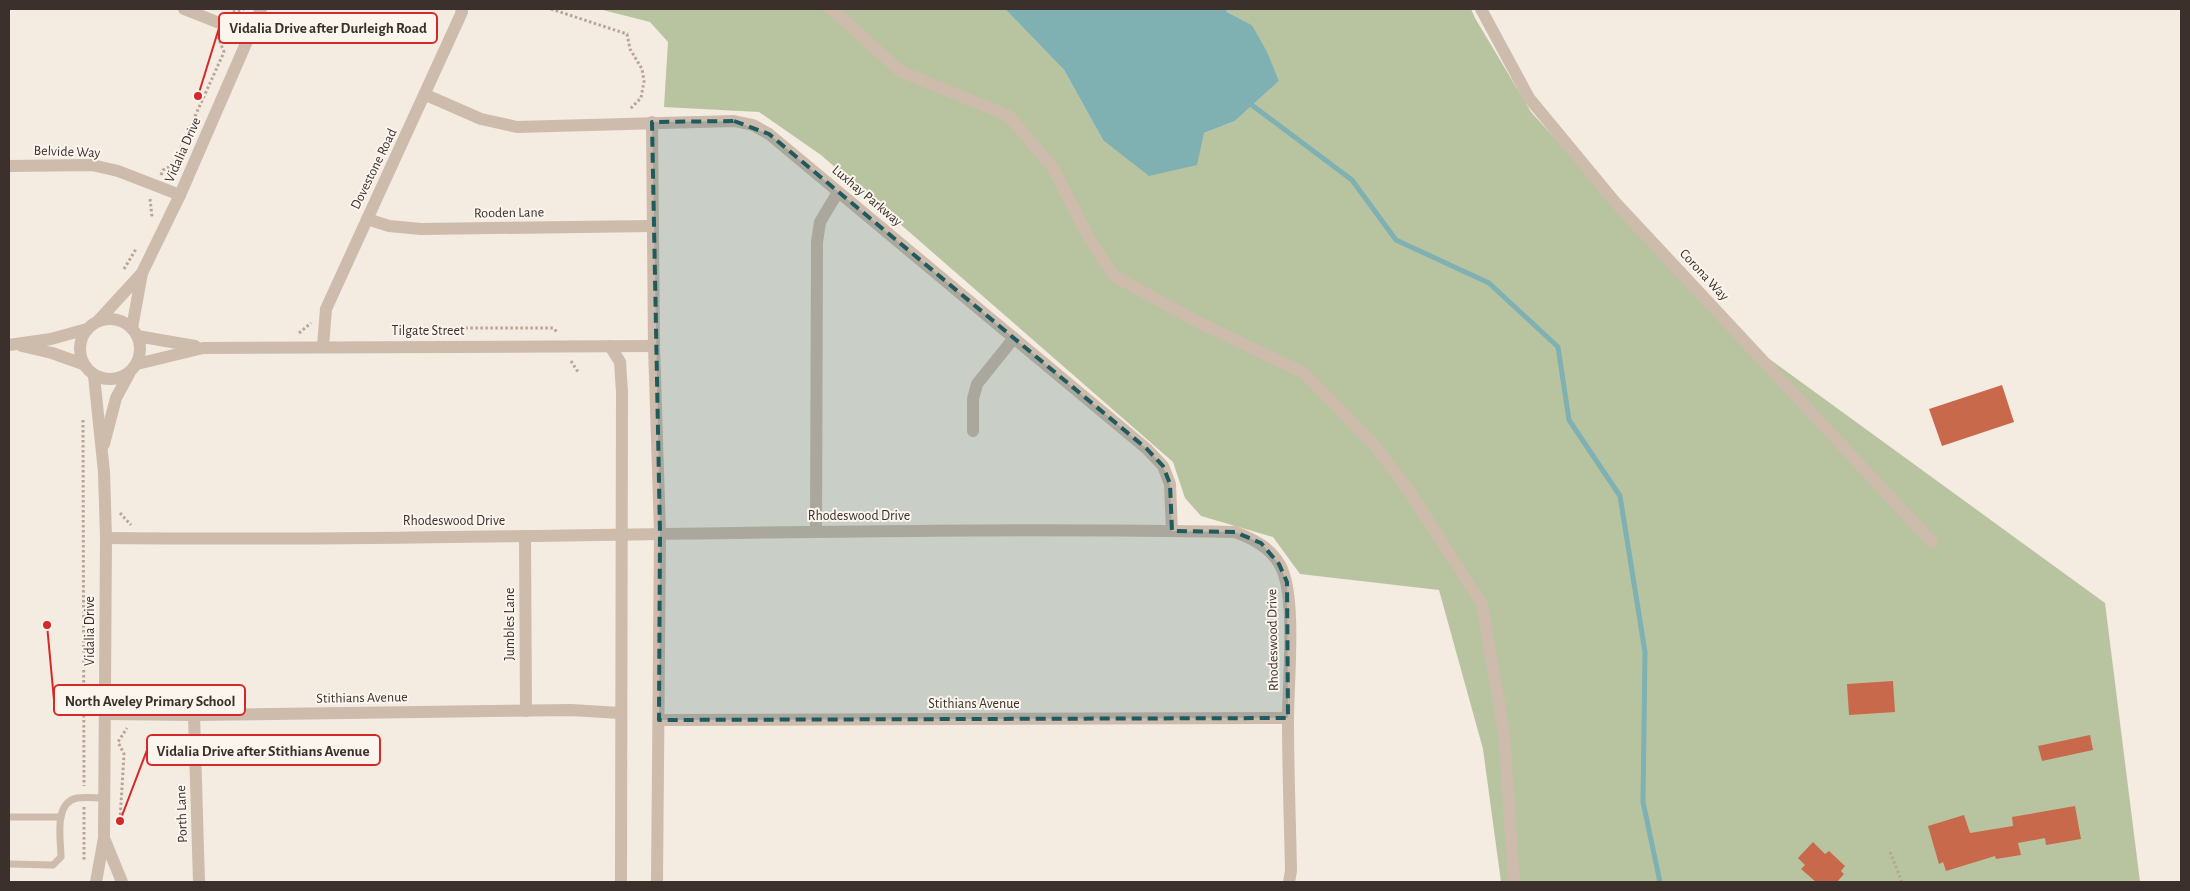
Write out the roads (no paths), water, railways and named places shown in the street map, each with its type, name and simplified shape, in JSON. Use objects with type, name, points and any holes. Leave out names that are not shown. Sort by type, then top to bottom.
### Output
[{"type":"street","points":[[184,9],[250,35]]},
{"type":"street","name":"Vidalia Drive","points":[[98,321],[142,274],[180,195],[261,9]]},
{"type":"street","name":"Dovestone Road","points":[[323,346],[326,309],[426,95],[462,12],[461,9]]},
{"type":"street","points":[[829,9],[835,12],[900,71],[1009,116],[1053,168],[1090,240],[1114,276],[1198,322],[1304,373],[1376,446],[1409,491],[1482,604],[1504,732],[1514,882]]},
{"type":"street","name":"Corona Way","points":[[1481,9],[1529,98],[1615,202],[1932,542]]},
{"type":"street","name":"Luxhay Parkway","points":[[426,95],[481,120],[517,127],[734,121],[753,125],[769,134],[1147,449],[1163,466],[1170,484],[1172,531]]},
{"type":"street","points":[[652,122],[654,346],[660,533],[657,882]]},
{"type":"street","name":"Belvide Way","points":[[9,166],[92,165],[118,171],[180,195]]},
{"type":"street","points":[[816,531],[817,242],[820,222],[838,192]]},
{"type":"street","name":"Rooden Lane","points":[[367,219],[389,226],[421,229],[653,226]]},
{"type":"street","name":"Vidalia Drive","points":[[135,332],[142,274]]},
{"type":"street","points":[[116,320],[135,332],[140,350],[133,369],[112,380],[94,376],[83,364],[52,353],[12,345],[51,339],[87,329],[98,321],[116,320]]},
{"type":"street","points":[[83,364],[79,346],[87,329]]},
{"type":"street","name":"Tilgate Street","points":[[135,332],[203,348],[654,346]]},
{"type":"street","points":[[972,430],[973,399],[977,384],[1014,338]]},
{"type":"street","points":[[610,346],[620,362],[622,392],[620,535],[621,882]]},
{"type":"street","name":"Tilgate Street","points":[[133,369],[203,348]]},
{"type":"street","name":"Vidalia Drive","points":[[102,454],[116,398],[133,369]]},
{"type":"street","name":"Vidalia Drive","points":[[94,376],[102,454],[106,538],[104,838],[96,882]]},
{"type":"street","name":"Rhodeswood Drive","points":[[106,538],[525,536],[816,531],[1235,532],[1261,543],[1279,564],[1287,582],[1289,607],[1288,718],[1291,871],[1289,882]]},
{"type":"street","name":"Jumbles Lane","points":[[525,536],[526,711]]},
{"type":"street","name":"Stithians Avenue","points":[[105,714],[194,715],[570,710],[620,713]]},
{"type":"street","name":"Porth Lane","points":[[194,715],[199,882]]},
{"type":"street","name":"Stithians Avenue","points":[[659,720],[1288,718]]},
{"type":"street","name":"Vidalia Drive","points":[[104,838],[122,882]]},
{"type":"lane","points":[[9,864],[53,865],[58,862],[61,857],[60,817],[62,809],[71,800],[104,798]]},
{"type":"lane","points":[[9,817],[60,817]]},
{"type":"water","points":[[1005,9],[1226,9],[1227,12],[1252,25],[1267,52],[1279,81],[1235,121],[1204,133],[1197,165],[1149,176],[1103,140],[1064,70]]},
{"type":"waterway","points":[[1253,106],[1352,180],[1396,240],[1489,283],[1558,347],[1569,420],[1620,496],[1645,652],[1643,802],[1660,882]]},
{"type":"place","name":"Vidalia Drive after Durleigh Road","points":[[198,96]]},
{"type":"place","name":"North Aveley Primary School","points":[[47,625]]},
{"type":"place","name":"Vidalia Drive after Stithians Avenue","points":[[120,821]]}]
